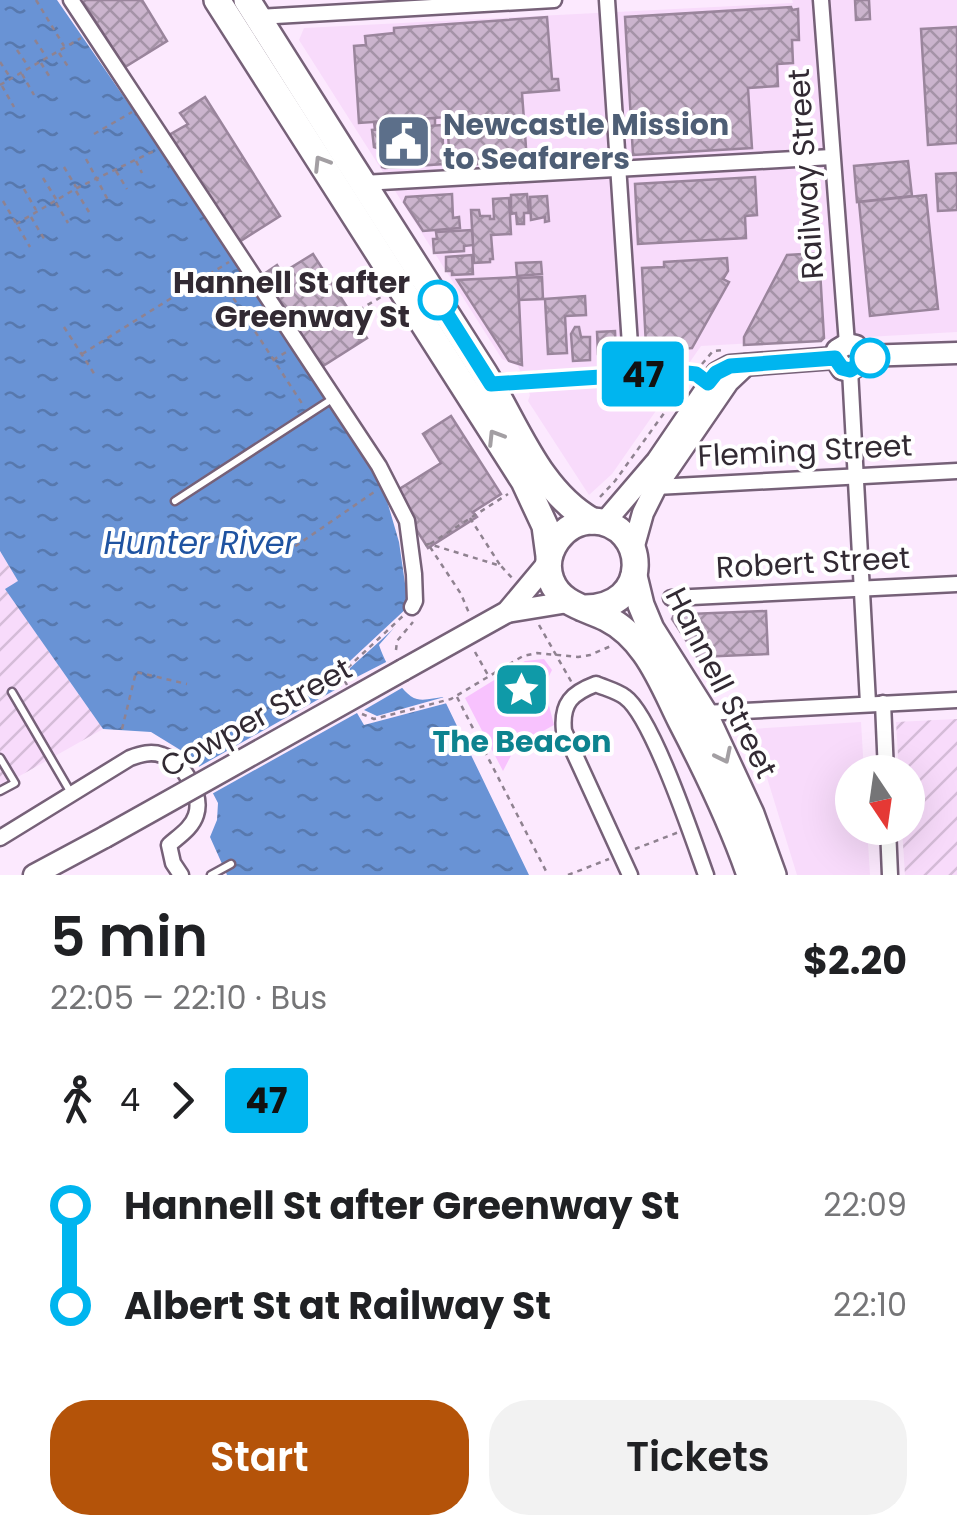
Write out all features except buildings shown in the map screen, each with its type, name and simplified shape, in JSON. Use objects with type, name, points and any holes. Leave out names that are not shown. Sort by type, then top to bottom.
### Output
[{"type":"highway","points":[[217,0],[524,482],[545,526],[550,578],[557,592],[575,605],[599,608],[615,603],[634,576],[636,562],[626,538],[600,509],[570,507],[554,492],[491,384],[252,8]]},
{"type":"highway","points":[[549,560],[566,530],[600,509]]},
{"type":"highway","name":"Hannell Street","points":[[634,576],[651,629],[704,713],[751,814],[773,875]]},
{"type":"highway","name":"Hannell Street","points":[[575,605],[608,620],[646,654],[702,763],[750,875]]},
{"type":"main road","points":[[600,509],[657,461],[705,374],[748,364],[957,353]]},
{"type":"main road","points":[[633,550],[643,513],[656,487],[728,382],[748,364]]},
{"type":"main road","name":"Cowper Street","points":[[34,875],[507,612],[549,560]]},
{"type":"main road","name":"Cowper Street","points":[[507,612],[575,605]]},
{"type":"street","points":[[71,0],[379,466],[407,521],[414,574],[413,604]]},
{"type":"street","points":[[252,8],[554,0]]},
{"type":"street","points":[[607,0],[632,375]]},
{"type":"street","name":"Railway Street","points":[[821,0],[858,476],[862,588],[884,755]]},
{"type":"street","points":[[364,183],[832,157]]},
{"type":"street","points":[[491,384],[678,372],[705,374]]},
{"type":"street","name":"Fleming Street","points":[[656,487],[957,471]]},
{"type":"street","name":"Robert Street","points":[[671,598],[957,584]]},
{"type":"street","points":[[630,875],[564,731],[566,707],[576,691],[596,684],[626,697],[647,727],[706,875]]},
{"type":"street","points":[[704,713],[957,700]]},
{"type":"street","points":[[0,838],[130,758],[148,752],[160,754],[180,768],[198,801],[195,820],[169,845],[172,862],[181,875]]},
{"type":"street","points":[[889,845],[890,875]]},
{"type":"lane","points":[[175,501],[329,401]]},
{"type":"lane","points":[[12,692],[72,794]]},
{"type":"lane","points":[[0,758],[15,783],[0,792]]},
{"type":"lane","points":[[211,875],[232,864]]},
{"type":"path","points":[[36,0],[64,47]]},
{"type":"path","points":[[14,107],[0,84],[82,37]]},
{"type":"path","points":[[35,40],[46,58]]},
{"type":"path","points":[[17,50],[29,68]]},
{"type":"path","points":[[58,51],[68,68]]},
{"type":"path","points":[[0,62],[11,78]]},
{"type":"path","points":[[40,62],[50,79]]},
{"type":"path","points":[[21,72],[34,95]]},
{"type":"path","points":[[94,134],[142,106]]},
{"type":"path","points":[[16,224],[158,149]]},
{"type":"path","points":[[86,159],[108,200]]},
{"type":"path","points":[[136,160],[142,173]]},
{"type":"path","points":[[64,166],[89,212]]},
{"type":"path","points":[[115,169],[127,190]]},
{"type":"path","points":[[43,178],[68,223]]},
{"type":"path","points":[[24,190],[37,212]]},
{"type":"path","points":[[3,202],[30,247]]},
{"type":"path","points":[[30,216],[46,242]]},
{"type":"path","points":[[82,354],[235,258]]},
{"type":"path","points":[[216,270],[309,414]]},
{"type":"path","points":[[359,310],[384,295]]},
{"type":"path","points":[[64,326],[95,375]]},
{"type":"path","points":[[273,360],[293,348]]},
{"type":"path","points":[[705,374],[714,350]]},
{"type":"path","points":[[600,509],[667,408],[686,388]]},
{"type":"path","points":[[287,552],[383,487]]},
{"type":"path","points":[[429,544],[511,492]]},
{"type":"path","points":[[470,518],[501,566],[518,584]]},
{"type":"path","points":[[429,544],[501,566]]},
{"type":"path","points":[[429,544],[470,614]]},
{"type":"path","points":[[396,650],[397,641],[411,626],[416,612],[413,604]]},
{"type":"path","points":[[539,622],[576,691]]},
{"type":"path","points":[[450,699],[522,656],[573,657],[614,643]]},
{"type":"path","points":[[472,647],[489,676]]},
{"type":"path","points":[[122,728],[136,672],[188,684]]},
{"type":"path","points":[[457,696],[548,875]]},
{"type":"shaded area","points":[[792,0],[957,0],[957,332],[701,346],[612,474],[589,495],[528,401],[530,395],[518,366],[502,359],[299,40],[304,28],[793,3]]},
{"type":"shaded area","points":[[0,551],[18,581],[6,590],[103,729],[0,787]]},
{"type":"shaded area","points":[[544,659],[552,670],[544,686],[554,725],[516,746],[503,771],[465,698],[525,661]]},
{"type":"shaded area","points":[[957,719],[957,875],[905,875],[903,845],[925,845],[925,755],[898,755],[896,722]]},
{"type":"shaded area","points":[[861,722],[863,755],[835,755],[835,845],[868,845],[870,875],[797,875],[752,729]]},
{"type":"water","name":"Hunter River","points":[[0,0],[57,0],[235,258],[383,487],[399,542],[409,611],[379,645],[381,651],[394,676],[411,696],[423,700],[443,697],[529,875],[227,875],[210,837],[218,803],[195,759],[151,732],[103,729],[5,589],[18,581],[0,551]]},
{"type":"pier","points":[[409,606],[411,613],[350,668],[349,681],[390,660],[407,685],[364,710],[377,716],[448,696],[451,702],[364,725],[357,713],[210,795],[195,769],[342,686],[336,674]]},
{"type":"bus line","name":"47","points":[[438,300],[491,384],[678,372],[696,374],[708,383],[716,373],[730,366],[835,358],[838,366],[850,370],[860,364],[862,356],[870,358]]},
{"type":"place","name":"Newcastle Mission to Seafarers","points":[[404,142]]},
{"type":"place","name":"Hannell St after Greenway St","points":[[438,300]]},
{"type":"place","name":"The Beacon","points":[[522,689]]}]
